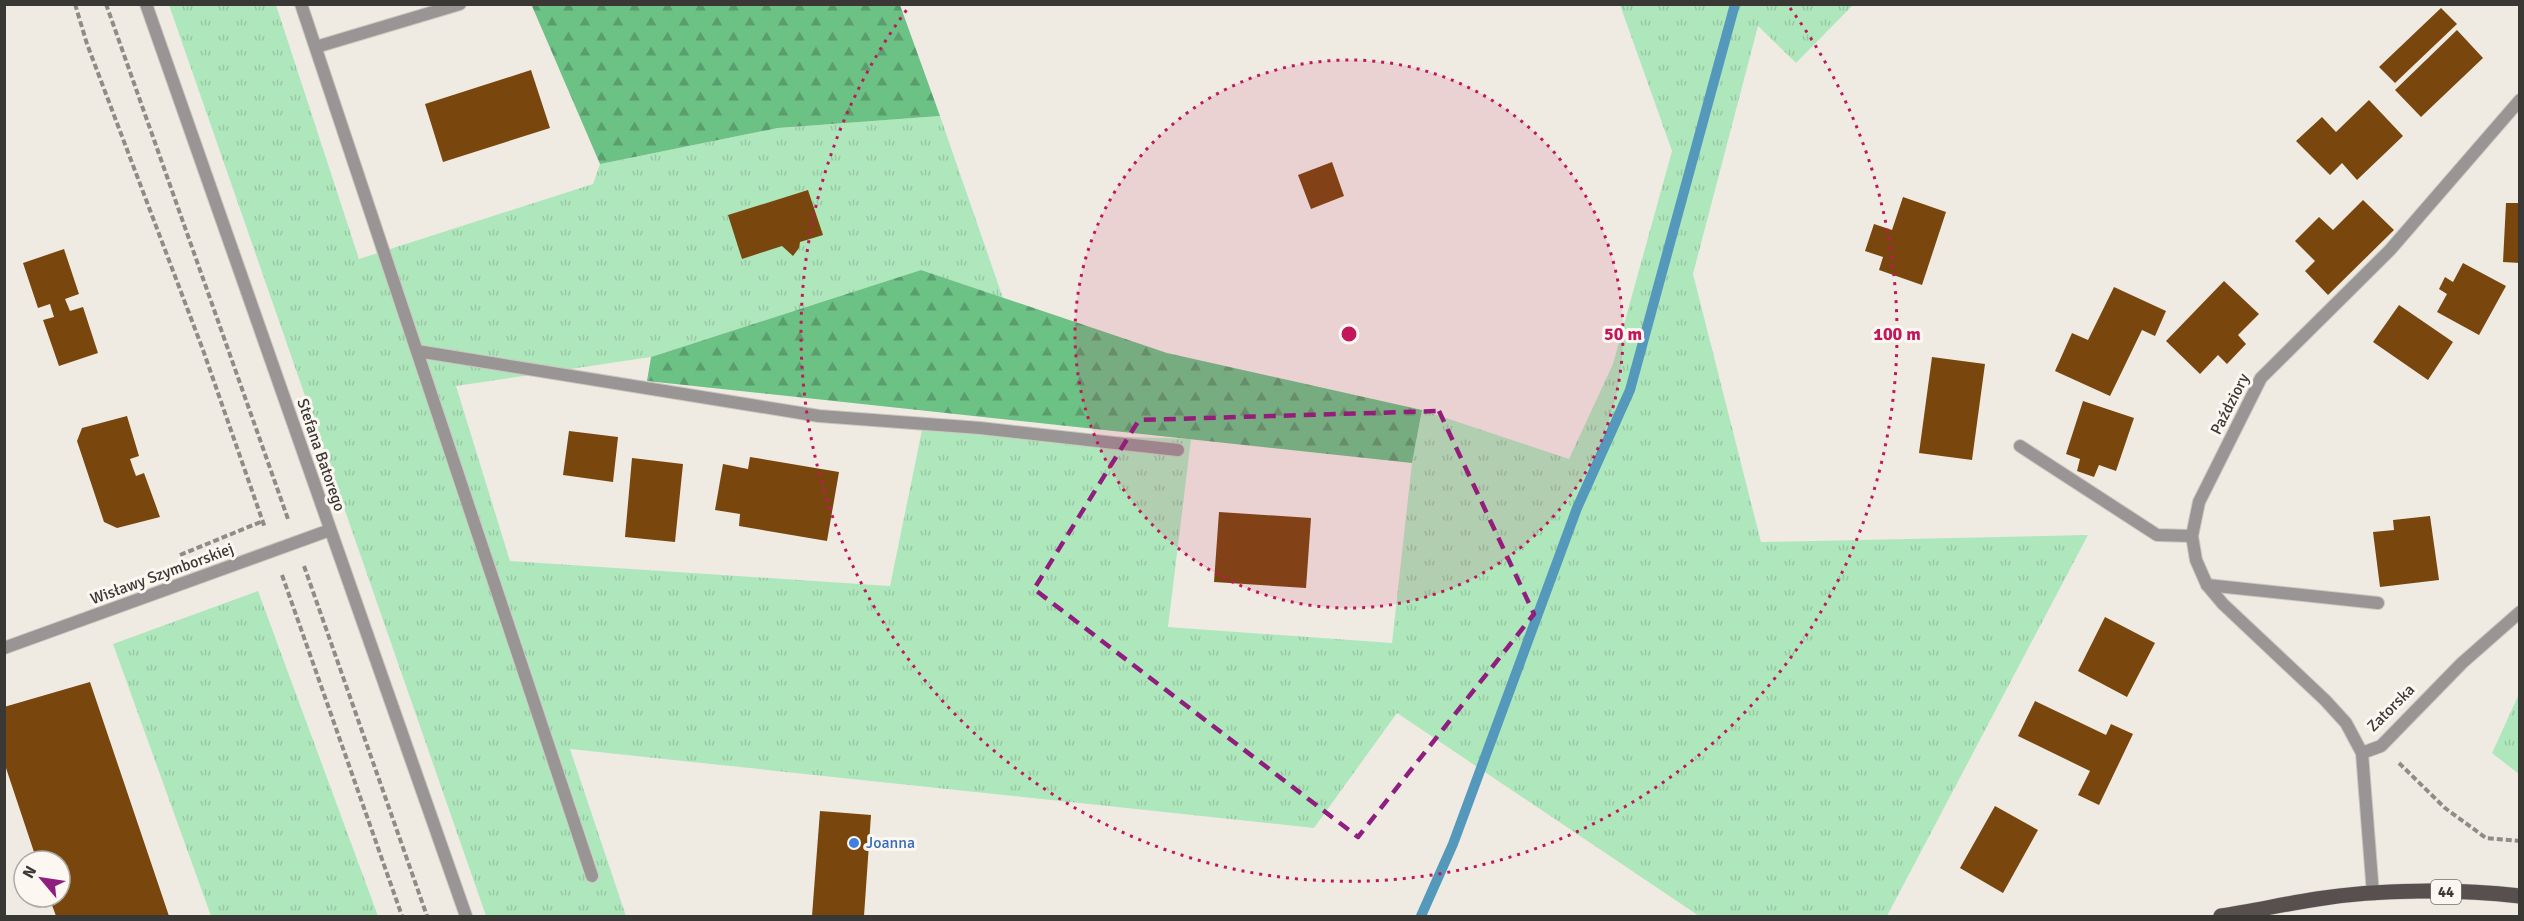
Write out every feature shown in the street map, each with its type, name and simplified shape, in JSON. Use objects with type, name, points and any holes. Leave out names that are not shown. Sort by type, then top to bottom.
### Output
[{"type":"main road","name":"44","points":[[2221,916],[2319,898],[2373,894],[2437,892],[2520,896]]},
{"type":"street","name":"Stefana Batorego","points":[[146,4],[466,916]]},
{"type":"street","points":[[301,4],[592,876]]},
{"type":"street","points":[[316,47],[460,4]]},
{"type":"street","name":"Paździory","points":[[2362,753],[2346,723],[2325,700],[2223,604],[2207,585],[2196,560],[2192,537],[2199,502],[2261,378],[2390,250],[2520,100]]},
{"type":"street","points":[[417,351],[819,416],[980,429],[1178,450]]},
{"type":"street","points":[[2020,446],[2157,536],[2192,537]]},
{"type":"street","name":"Wisławy Szymborskiej","points":[[4,648],[330,530]]},
{"type":"street","points":[[2207,585],[2378,603]]},
{"type":"street","name":"Zatorska","points":[[2373,894],[2362,753],[2381,746],[2462,663],[2520,612]]},
{"type":"path","points":[[75,4],[91,55],[203,350],[402,916]]},
{"type":"path","points":[[106,4],[427,916]]},
{"type":"path","points":[[2381,746],[2445,808],[2486,838],[2520,841]]},
{"type":"highlighted area","points":[[1439,411],[1534,614],[1358,837],[1034,589],[1139,420]]},
{"type":"green space","points":[[537,4],[900,5],[940,116],[778,128],[600,164],[532,6]]},
{"type":"green space","points":[[169,5],[276,5],[359,259],[593,184],[600,164],[778,128],[940,116],[1003,298],[921,270],[651,357],[456,386],[510,561],[890,586],[922,430],[1191,439],[1168,627],[1392,643],[1412,463],[1422,410],[1569,459],[1613,364],[1672,151],[1620,5],[1853,5],[1796,63],[1758,26],[1693,274],[1761,542],[2088,535],[1887,916],[1699,916],[1397,713],[1314,828],[570,749],[626,916],[486,916]]},
{"type":"green space","points":[[921,270],[1167,353],[1422,410],[1412,463],[647,381],[651,357]]},
{"type":"green space","points":[[258,591],[378,916],[211,916],[113,644]]},
{"type":"green space","points":[[2519,694],[2519,774],[2492,753]]},
{"type":"building","points":[[2441,8],[2457,24],[2395,83],[2379,67]]},
{"type":"building","points":[[2457,30],[2483,58],[2421,117],[2395,90]]},
{"type":"building","points":[[531,70],[550,128],[443,162],[425,104]]},
{"type":"building","points":[[2369,100],[2403,136],[2357,180],[2342,163],[2330,175],[2296,141],[2322,117],[2336,132]]},
{"type":"building","points":[[1332,162],[1344,196],[1311,209],[1298,175]]},
{"type":"building","points":[[808,190],[823,235],[800,242],[793,256],[782,246],[742,259],[728,215]]},
{"type":"building","points":[[1903,197],[1946,212],[1922,285],[1879,270],[1883,257],[1865,251],[1874,224],[1892,230]]},
{"type":"building","points":[[2363,200],[2394,230],[2328,295],[2305,271],[2315,261],[2295,241],[2319,217],[2333,230]]},
{"type":"building","points":[[2506,203],[2520,203],[2520,263],[2503,262]]},
{"type":"building","points":[[64,249],[79,294],[65,299],[70,311],[83,307],[98,353],[59,366],[43,320],[54,317],[50,304],[38,308],[23,263]]},
{"type":"building","points":[[2463,263],[2506,286],[2479,335],[2437,312],[2447,294],[2439,289],[2445,277],[2453,282]]},
{"type":"building","points":[[2224,281],[2259,314],[2238,335],[2246,344],[2227,364],[2218,355],[2200,374],[2166,341]]},
{"type":"building","points":[[2114,287],[2166,311],[2155,336],[2142,330],[2110,396],[2055,371],[2072,333],[2088,340]]},
{"type":"building","points":[[2399,305],[2453,342],[2428,380],[2373,342]]},
{"type":"building","points":[[1932,357],[1985,364],[1972,460],[1919,453]]},
{"type":"building","points":[[2083,401],[2134,418],[2116,471],[2099,465],[2094,477],[2077,471],[2080,459],[2066,454]]},
{"type":"building","points":[[127,416],[139,456],[130,459],[136,476],[144,473],[160,517],[117,528],[104,522],[77,441],[82,428]]},
{"type":"building","points":[[569,431],[618,437],[613,482],[563,475]]},
{"type":"building","points":[[750,457],[839,472],[827,541],[739,526],[740,514],[715,510],[723,464],[748,469]]},
{"type":"building","points":[[632,458],[683,464],[675,542],[625,537]]},
{"type":"building","points":[[1219,512],[1311,518],[1306,588],[1214,582]]},
{"type":"building","points":[[2430,516],[2439,580],[2380,587],[2373,532],[2394,530],[2393,520]]},
{"type":"building","points":[[2105,617],[2155,643],[2127,697],[2078,671]]},
{"type":"building","points":[[90,682],[169,916],[56,916],[53,909],[72,909],[72,849],[33,849],[4,762],[4,707]]},
{"type":"building","points":[[2035,701],[2106,735],[2111,724],[2133,734],[2099,805],[2078,795],[2090,771],[2018,736]]},
{"type":"building","points":[[1995,806],[2038,830],[2003,893],[1960,868]]},
{"type":"building","points":[[820,811],[871,815],[864,916],[812,916]]},
{"type":"waterway","points":[[1421,916],[1453,844],[1577,508],[1630,390],[1735,4]]},
{"type":"place","name":"Joanna","points":[[854,843]]}]
